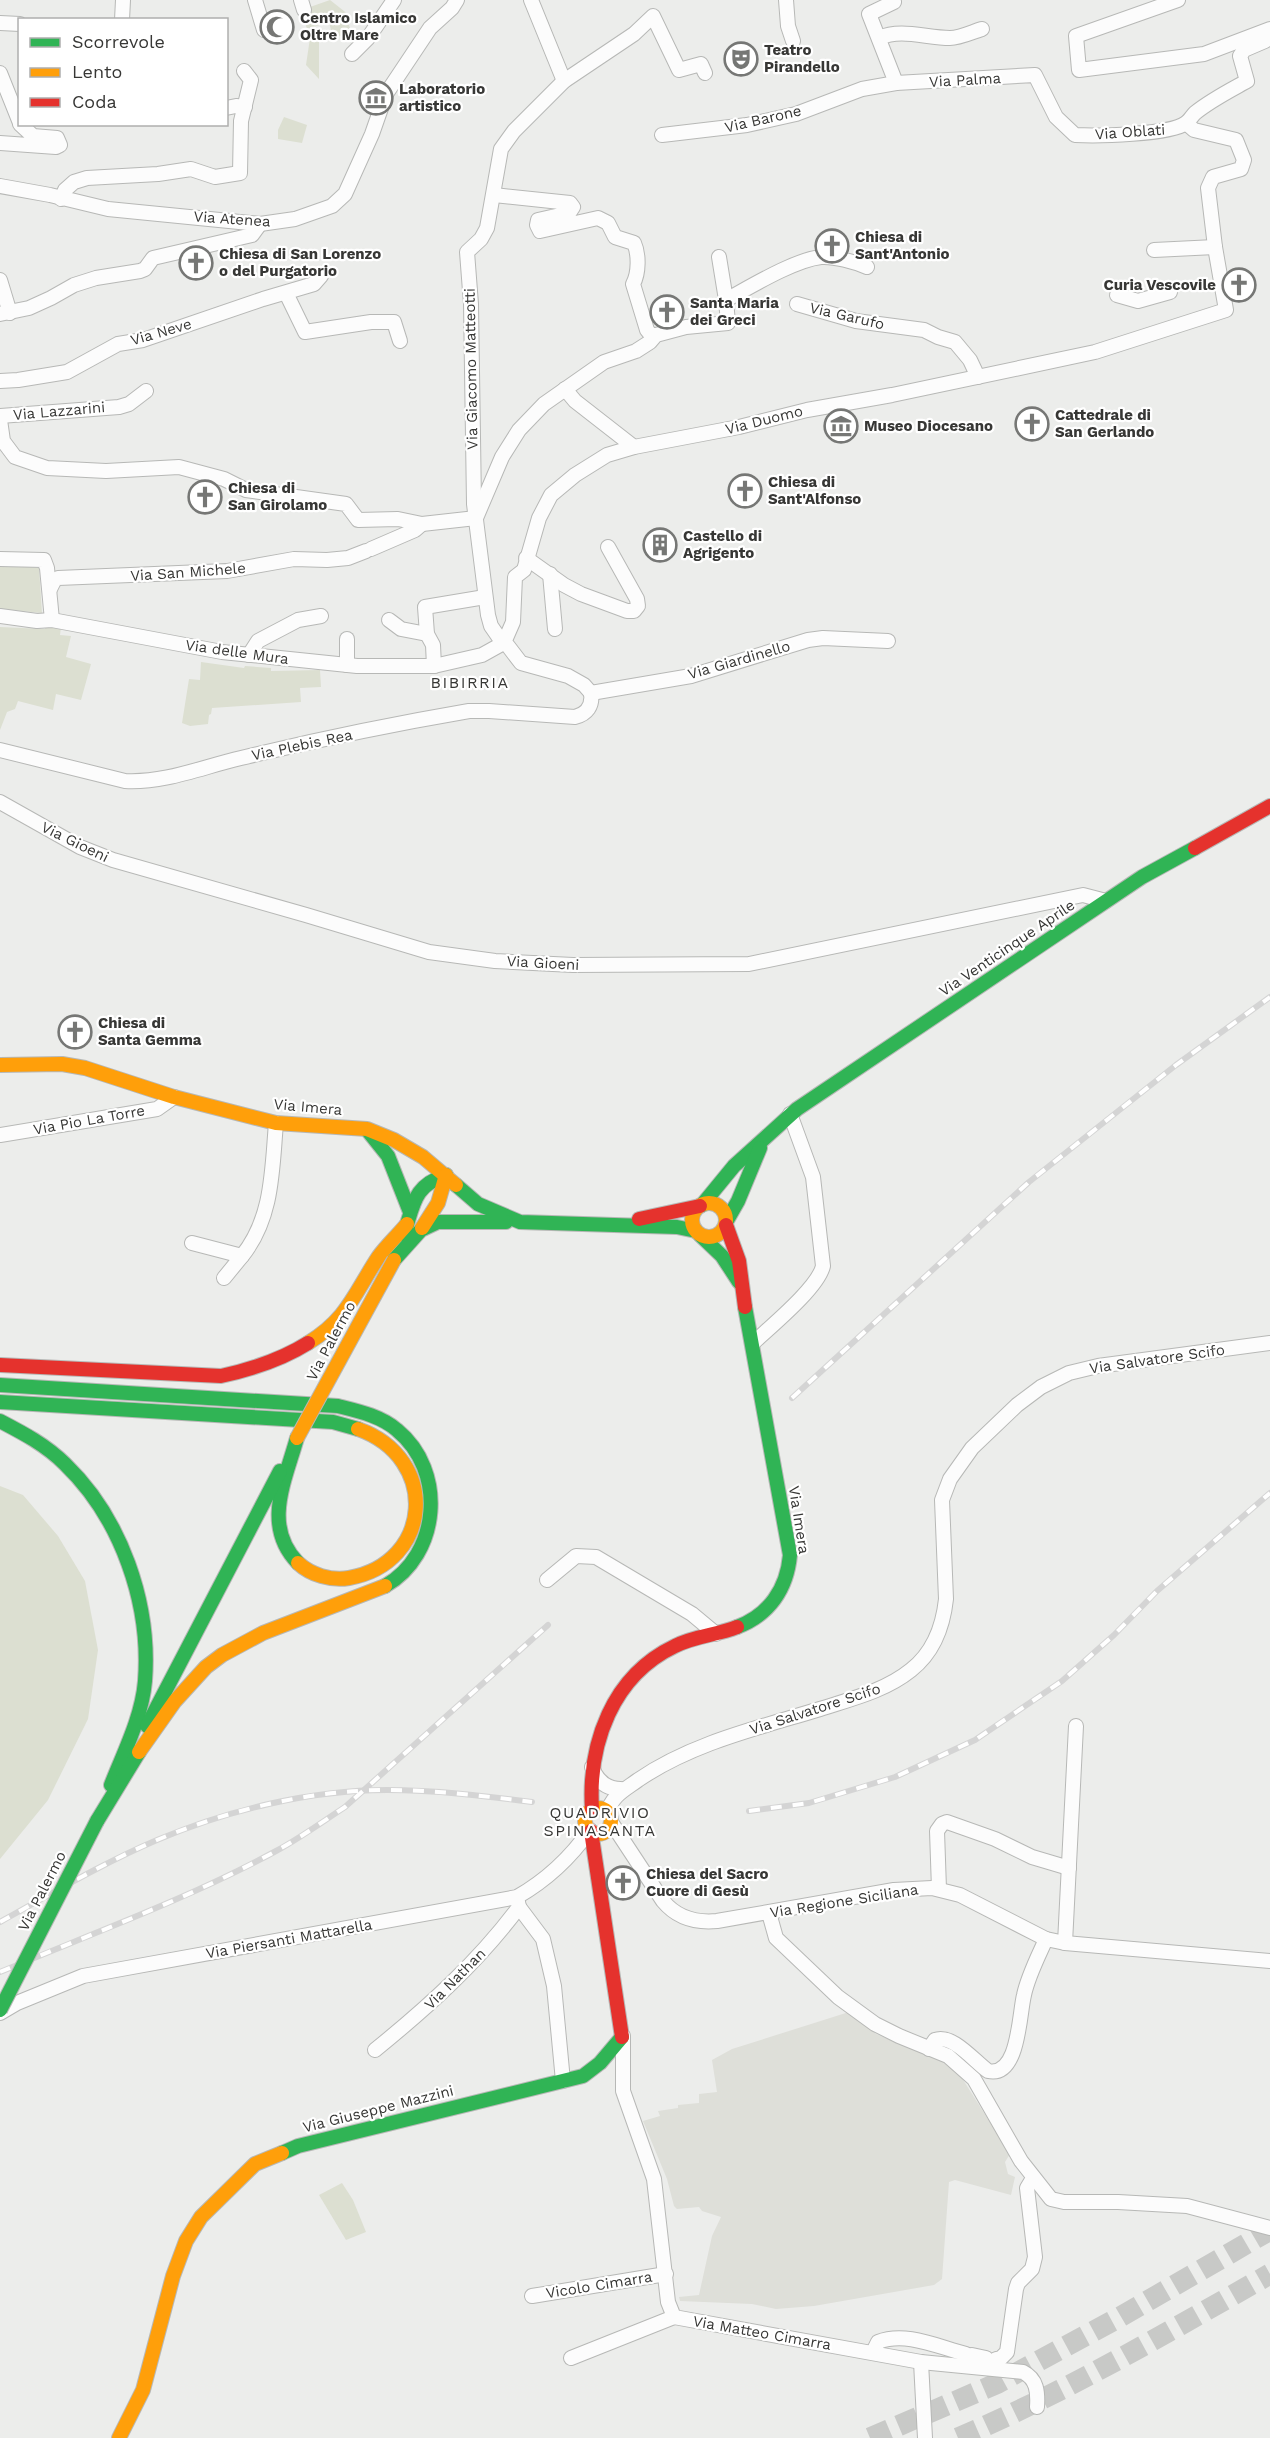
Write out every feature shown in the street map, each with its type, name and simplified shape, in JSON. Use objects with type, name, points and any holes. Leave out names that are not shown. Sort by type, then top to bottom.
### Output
[{"type":"main road","name":"Via Venticinque Aprile","points":[[701,1205],[734,1166],[790,1114],[1142,877],[1270,806]]},
{"type":"main road","name":"Via Imera","points":[[0,1065],[62,1064],[85,1068],[174,1097],[276,1123],[367,1129],[394,1140],[423,1158],[478,1204],[520,1222],[677,1227],[698,1233]]},
{"type":"main road","points":[[367,1129],[388,1156],[409,1218]]},
{"type":"main road","name":"Via Venticinque Aprile","points":[[726,1224],[738,1201],[755,1156],[772,1132]]},
{"type":"main road","points":[[446,1175],[444,1192],[436,1209],[394,1260],[420,1188],[430,1179],[446,1175]]},
{"type":"main road","points":[[698,1233],[716,1236],[726,1224],[725,1213],[717,1205],[711,1203],[701,1205],[693,1215],[693,1226],[698,1233],[723,1257],[742,1289]]},
{"type":"main road","name":"Via Imera","points":[[592,1225],[641,1219],[701,1205]]},
{"type":"main road","points":[[0,1365],[221,1376],[257,1368],[291,1354],[336,1323],[349,1307],[380,1255],[409,1218]]},
{"type":"main road","points":[[421,1230],[438,1222],[520,1222]]},
{"type":"main road","name":"Via Imera","points":[[597,1821],[584,1792],[599,1735],[613,1706],[644,1666],[677,1645],[749,1624],[764,1614],[776,1598],[789,1565],[788,1544],[742,1289],[739,1261],[726,1224]]},
{"type":"main road","name":"Via Palermo","points":[[297,1438],[394,1260]]},
{"type":"main road","points":[[0,1384],[338,1406],[378,1419],[398,1431],[415,1450],[430,1486],[430,1522],[424,1543],[408,1570],[374,1592],[262,1635],[233,1648],[207,1666],[173,1705],[97,1821]]},
{"type":"main road","points":[[0,1402],[333,1422],[359,1429],[392,1447],[410,1474],[416,1503],[411,1532],[404,1547],[393,1560],[378,1570],[351,1579],[334,1579],[318,1576],[294,1559],[286,1547],[277,1520],[278,1507],[297,1438]]},
{"type":"main road","points":[[0,1421],[33,1438],[80,1480],[113,1528],[128,1563],[141,1606],[145,1644],[145,1681],[138,1715],[97,1821]]},
{"type":"main road","points":[[97,1821],[297,1438]]},
{"type":"main road","name":"Via Palermo","points":[[0,2012],[97,1821]]},
{"type":"main road","points":[[597,1821],[596,1857],[623,2036]]},
{"type":"main road","name":"Via Giuseppe Mazzini","points":[[119,2438],[143,2390],[173,2276],[186,2241],[207,2210],[255,2164],[298,2146],[583,2076],[596,2069],[623,2036]]},
{"type":"street","points":[[352,54],[368,38],[394,0]]},
{"type":"street","name":"Via Atenea","points":[[0,186],[108,209],[260,224],[295,219],[332,206],[345,194],[372,134],[386,94],[430,28],[452,8],[457,0]]},
{"type":"street","points":[[531,0],[564,81]]},
{"type":"street","points":[[786,0],[788,26],[793,41]]},
{"type":"street","points":[[893,0],[894,2],[869,14],[896,83]]},
{"type":"street","points":[[1178,0],[1076,36],[1079,70],[1204,54],[1270,30]]},
{"type":"street","points":[[255,2],[264,30]]},
{"type":"street","points":[[705,73],[701,64],[680,70],[653,15],[634,34],[564,81],[514,131],[501,149],[494,195],[570,203],[573,207],[569,213],[538,220],[537,225],[540,231],[598,218],[608,224],[615,237],[634,243],[637,257],[634,291],[647,330],[651,335],[686,327],[728,323],[719,257]]},
{"type":"street","points":[[0,23],[18,24]]},
{"type":"street","points":[[879,38],[886,35],[912,34],[951,38],[982,30]]},
{"type":"street","name":"Via Oblati","points":[[1035,75],[1056,117],[1075,135],[1137,133],[1173,128],[1186,123],[1192,115],[1214,99],[1246,81],[1240,56],[1244,50],[1265,41],[1270,30]]},
{"type":"street","points":[[61,199],[65,190],[74,182],[87,178],[191,169],[215,177],[240,173],[241,121],[251,81],[244,71]]},
{"type":"street","points":[[0,73],[18,119]]},
{"type":"street","name":"Via Palma","points":[[896,83],[1035,75]]},
{"type":"street","name":"Via Barone","points":[[662,135],[747,125],[796,114],[861,89],[896,83]]},
{"type":"street","points":[[228,108],[245,107]]},
{"type":"street","points":[[1154,250],[1215,242],[1209,184],[1216,175],[1240,169],[1244,160],[1236,140],[1194,130],[1186,123]]},
{"type":"street","points":[[0,143],[56,147],[60,142],[57,138],[33,136],[22,126]]},
{"type":"street","name":"Via Giacomo Matteotti","points":[[476,518],[471,304],[467,252],[481,239],[487,228],[494,195]]},
{"type":"street","points":[[1,280],[5,314],[51,298],[74,285],[96,278],[146,269],[153,258],[252,235],[260,224]]},
{"type":"street","name":"Via Duomo","points":[[503,642],[513,622],[515,577],[524,570],[539,518],[551,495],[575,475],[607,455],[634,447],[739,427],[807,410],[892,395],[1095,352],[1226,310],[1215,242]]},
{"type":"street","points":[[726,300],[775,274],[822,257],[858,263],[867,267]]},
{"type":"street","name":"Via Neve","points":[[0,381],[67,372],[118,344],[143,340],[315,284],[321,276]]},
{"type":"street","points":[[286,292],[305,332],[371,322],[394,322],[400,341]]},
{"type":"street","points":[[1117,295],[1138,301],[1170,292]]},
{"type":"street","name":"Via Garufo","points":[[797,304],[856,321],[924,330],[938,338],[955,342],[970,360],[978,377]]},
{"type":"street","points":[[591,693],[584,685],[568,676],[516,659],[491,626],[485,597],[476,518],[502,457],[530,416],[604,363],[636,351],[656,335]]},
{"type":"street","points":[[565,389],[575,401],[634,447]]},
{"type":"street","name":"Via Lazzarini","points":[[0,418],[119,407],[129,404],[146,391]]},
{"type":"street","points":[[0,418],[3,441],[15,457],[46,468],[106,471],[179,467],[224,479],[246,490],[346,504],[358,520],[398,519],[422,524],[476,518]]},
{"type":"street","name":"Via San Michele","points":[[50,589],[58,578],[227,572],[294,559],[348,558],[415,530],[422,524]]},
{"type":"street","points":[[526,558],[581,594],[627,611],[634,611],[638,606],[637,599],[608,547]]},
{"type":"street","points":[[0,559],[45,560],[52,620]]},
{"type":"street","points":[[550,574],[555,629]]},
{"type":"street","points":[[434,666],[433,645],[427,634],[425,607],[485,597]]},
{"type":"street","name":"Via delle Mura","points":[[0,616],[37,621],[52,620],[181,645],[249,655],[347,665],[434,666],[475,657],[492,651],[503,642]]},
{"type":"street","points":[[249,655],[258,641],[297,620],[321,616]]},
{"type":"street","points":[[389,620],[401,629],[427,634]]},
{"type":"street","name":"Via Giardinello","points":[[591,693],[691,676],[808,640],[823,638],[888,641]]},
{"type":"street","points":[[347,639],[347,665]]},
{"type":"street","name":"Via Plebis Rea","points":[[0,750],[126,781],[145,782],[162,780],[240,758],[469,711],[575,717],[587,711],[591,702],[591,693]]},
{"type":"street","name":"Via Gioeni","points":[[0,802],[80,847],[113,861],[429,952],[495,961],[573,965],[749,964],[1083,895],[1106,901]]},
{"type":"street","name":"Via Pio La Torre","points":[[0,1136],[157,1109],[174,1097]]},
{"type":"street","points":[[752,1344],[811,1287],[823,1266],[813,1177],[790,1114]]},
{"type":"street","points":[[224,1278],[253,1243],[263,1221],[270,1190],[276,1123]]},
{"type":"street","points":[[192,1243],[242,1256]]},
{"type":"street","name":"Via Salvatore Scifo","points":[[597,1821],[624,1789],[692,1751],[872,1692],[898,1680],[913,1669],[940,1631],[946,1599],[942,1500],[950,1479],[972,1448],[1017,1405],[1041,1388],[1069,1373],[1098,1365],[1270,1343]]},
{"type":"street","points":[[547,1580],[576,1556],[596,1557],[692,1614],[716,1634]]},
{"type":"street","points":[[1065,1943],[1076,1726]]},
{"type":"street","points":[[592,1766],[600,1782],[610,1788],[624,1789]]},
{"type":"street","name":"Via Regione Siciliana","points":[[597,1821],[624,1843],[663,1901],[679,1915],[707,1922],[894,1890],[939,1889],[960,1895],[1046,1939],[1065,1943],[1270,1961]]},
{"type":"street","name":"Via Piersanti Mattarella","points":[[0,2012],[83,1977],[518,1902],[571,1854],[597,1821]]},
{"type":"street","points":[[939,1889],[937,1831],[942,1824],[947,1822],[1032,1857],[1069,1868]]},
{"type":"street","points":[[518,1902],[543,1939],[554,1986],[563,2081]]},
{"type":"street","name":"Via Nathan","points":[[375,2050],[429,2006],[498,1936],[518,1902]]},
{"type":"street","points":[[768,1913],[776,1938],[831,1991],[875,2024],[956,2061],[974,2079],[1021,2161],[1051,2199],[1064,2202],[1187,2206],[1270,2228]]},
{"type":"street","points":[[929,2049],[935,2040],[944,2038],[961,2047],[988,2071],[998,2071],[1005,2067],[1010,2060],[1019,2029],[1024,1994],[1046,1939]]},
{"type":"street","name":"Via Matteo Cimarra","points":[[623,2036],[623,2091],[654,2179],[668,2302],[674,2317],[921,2362],[1023,2372],[1030,2375],[1038,2392],[1037,2407]]},
{"type":"street","points":[[873,2352],[878,2342],[888,2338],[923,2340],[934,2346],[991,2358],[1001,2358],[1007,2352],[1016,2289],[1035,2263],[1027,2188],[1033,2178]]},
{"type":"street","name":"Vicolo Cimarra","points":[[532,2296],[666,2274]]},
{"type":"street","points":[[571,2358],[674,2317]]},
{"type":"street","points":[[921,2362],[925,2438]]},
{"type":"shaded area","points":[[330,0],[349,15],[347,20],[351,31],[345,37],[332,34],[329,22],[307,29],[302,14],[311,12],[310,7]]},
{"type":"shaded area","points":[[310,38],[319,42],[319,79],[306,65]]},
{"type":"shaded area","points":[[284,117],[307,125],[302,143],[278,139],[278,130]]},
{"type":"shaded area","points":[[0,563],[39,568],[42,613],[0,609]]},
{"type":"shaded area","points":[[45,626],[61,627],[60,635],[71,636],[66,657],[91,664],[81,700],[56,694],[53,710],[18,701],[15,709],[7,712],[0,730],[0,627],[45,629]]},
{"type":"shaded area","points":[[201,662],[244,668],[245,666],[271,668],[271,671],[320,670],[321,687],[300,688],[301,702],[212,708],[208,724],[190,726],[182,723],[189,679],[200,680]]},
{"type":"shaded area","points":[[0,1486],[23,1495],[58,1536],[85,1581],[98,1650],[88,1719],[48,1800],[0,1859]]},
{"type":"shaded area","points":[[849,2012],[876,2034],[955,2067],[1010,2154],[1005,2162],[1008,2174],[1015,2177],[1011,2195],[955,2180],[949,2182],[942,2279],[934,2285],[814,2306],[776,2309],[752,2304],[680,2301],[679,2297],[699,2295],[712,2236],[721,2217],[702,2211],[699,2207],[677,2209],[674,2206],[667,2179],[643,2121],[660,2116],[658,2111],[678,2108],[678,2105],[699,2103],[699,2094],[717,2092],[712,2060],[732,2049]]},
{"type":"shaded area","points":[[342,2183],[353,2200],[366,2232],[346,2240],[319,2195]]},
{"type":"tunnel","points":[[870,2438],[998,2383],[1120,2317],[1270,2230]]},
{"type":"tunnel","points":[[958,2438],[1077,2381],[1270,2274]]},
{"type":"railway","points":[[792,1398],[1029,1182],[1176,1065],[1270,997]]},
{"type":"railway","points":[[749,1811],[809,1803],[895,1777],[975,1740],[1062,1681],[1114,1635],[1157,1591],[1270,1493]]},
{"type":"railway","points":[[0,1972],[209,1884],[276,1851],[302,1835],[345,1807],[548,1625]]},
{"type":"railway","points":[[0,1922],[97,1869],[157,1840],[212,1820],[270,1804],[329,1794],[387,1790],[442,1792],[532,1802]]},
{"type":"traffic: fast","points":[[702,1205],[734,1166],[797,1109],[1142,877],[1195,848]]},
{"type":"traffic: fast","points":[[368,1131],[388,1156],[410,1212]]},
{"type":"traffic: fast","points":[[726,1222],[738,1201],[760,1148]]},
{"type":"traffic: fast","points":[[404,1234],[416,1197],[435,1179],[446,1175]]},
{"type":"traffic: fast","points":[[456,1185],[478,1204],[520,1222],[677,1227],[696,1231]]},
{"type":"traffic: fast","points":[[394,1260],[421,1230],[438,1222],[506,1222]]},
{"type":"traffic: fast","points":[[700,1235],[722,1256],[739,1282]]},
{"type":"traffic: fast","points":[[737,1627],[758,1615],[774,1599],[785,1579],[790,1555],[745,1307]]},
{"type":"traffic: fast","points":[[0,1385],[338,1406],[384,1421],[397,1430],[413,1447],[424,1467],[430,1489],[430,1512],[426,1534],[417,1554],[403,1572],[385,1586]]},
{"type":"traffic: fast","points":[[0,1402],[333,1422],[358,1429]]},
{"type":"traffic: fast","points":[[0,1421],[50,1451],[85,1486],[117,1536],[137,1592],[146,1651],[145,1681],[132,1734],[111,1785]]},
{"type":"traffic: fast","points":[[297,1438],[283,1487],[279,1519],[281,1534],[287,1549],[298,1563]]},
{"type":"traffic: fast","points":[[147,1726],[280,1471]]},
{"type":"traffic: fast","points":[[97,1821],[139,1752]]},
{"type":"traffic: fast","points":[[0,2010],[97,1821]]},
{"type":"traffic: fast","points":[[282,2153],[298,2146],[583,2076],[600,2063],[622,2037]]},
{"type":"traffic: slow","points":[[0,1065],[62,1064],[85,1068],[174,1097],[276,1123],[367,1129],[394,1140],[423,1157],[456,1185]]},
{"type":"traffic: slow","points":[[422,1228],[438,1203],[446,1175]]},
{"type":"traffic: slow","points":[[709,1203],[721,1208],[726,1220],[721,1232],[709,1237],[697,1232],[692,1220],[697,1208],[709,1203]]},
{"type":"traffic: slow","points":[[308,1343],[322,1334],[342,1314],[379,1256],[407,1224]]},
{"type":"traffic: slow","points":[[297,1438],[394,1260]]},
{"type":"traffic: slow","points":[[298,1563],[322,1576],[335,1579],[349,1578],[377,1568],[397,1552],[410,1532],[416,1509],[413,1485],[403,1462],[385,1443],[358,1429]]},
{"type":"traffic: slow","points":[[139,1752],[175,1701],[206,1667],[222,1655],[263,1633],[385,1586]]},
{"type":"traffic: slow","points":[[598,1808],[607,1812],[611,1821],[607,1830],[598,1834],[589,1830],[585,1821],[589,1812],[598,1808]]},
{"type":"traffic: slow","points":[[119,2438],[143,2390],[173,2276],[186,2241],[201,2217],[255,2164],[282,2153]]},
{"type":"traffic: jam","points":[[1195,848],[1270,806]]},
{"type":"traffic: jam","points":[[639,1219],[700,1206]]},
{"type":"traffic: jam","points":[[726,1225],[739,1261],[745,1307]]},
{"type":"traffic: jam","points":[[0,1365],[221,1376],[266,1363],[308,1343]]},
{"type":"traffic: jam","points":[[592,1809],[594,1760],[600,1737],[608,1714],[635,1675],[653,1659],[675,1646],[737,1627]]},
{"type":"traffic: jam","points":[[591,1831],[622,2037]]},
{"type":"place","name":"Centro Islamico Oltre Mare","points":[[277,27]]},
{"type":"place","name":"Teatro Pirandello","points":[[741,59]]},
{"type":"place","name":"Laboratorio artistico","points":[[376,98]]},
{"type":"place","name":"Chiesa di Sant'Antonio","points":[[832,246]]},
{"type":"place","name":"Chiesa di San Lorenzo o del Purgatorio","points":[[196,263]]},
{"type":"place","name":"Curia Vescovile","points":[[1239,285]]},
{"type":"place","name":"Santa Maria dei Greci","points":[[667,312]]},
{"type":"place","name":"Cattedrale di San Gerlando","points":[[1032,424]]},
{"type":"place","name":"Museo Diocesano","points":[[841,426]]},
{"type":"place","name":"Chiesa di Sant'Alfonso","points":[[745,491]]},
{"type":"place","name":"Chiesa di San Girolamo","points":[[205,497]]},
{"type":"place","name":"Castello di Agrigento","points":[[660,545]]},
{"type":"place","name":"Chiesa di Santa Gemma","points":[[75,1032]]},
{"type":"place","name":"Chiesa del Sacro Cuore di Gesù","points":[[623,1883]]},
{"type":"district","name":"BIBIRRIA","points":[[470,682]]},
{"type":"district","name":"QUADRIVIO SPINASANTA","points":[[600,1821]]}]
